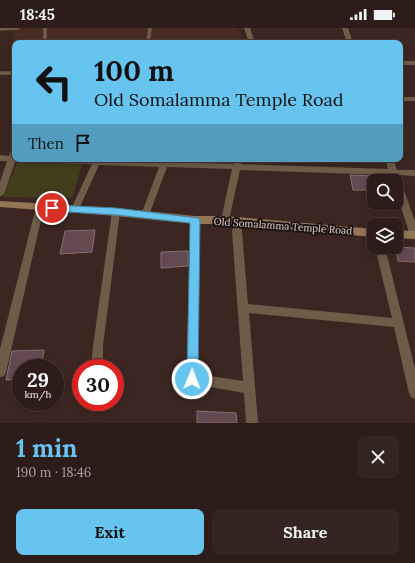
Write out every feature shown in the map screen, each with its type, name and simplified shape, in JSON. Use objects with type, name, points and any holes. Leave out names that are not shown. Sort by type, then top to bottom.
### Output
[{"type":"street","points":[[248,28],[251,40]]},
{"type":"street","points":[[345,28],[349,40]]},
{"type":"street","points":[[403,63],[415,63]]},
{"type":"street","points":[[403,99],[415,99]]},
{"type":"street","points":[[0,158],[12,159]]},
{"type":"street","points":[[0,194],[14,162]]},
{"type":"street","points":[[75,209],[97,162]]},
{"type":"street","points":[[145,215],[166,162],[237,163],[415,173]]},
{"type":"street","points":[[390,162],[415,235],[403,234]]},
{"type":"street","points":[[225,220],[237,163]]},
{"type":"street","name":"Old Somalamma Temple Road","points":[[0,204],[116,212],[195,220],[238,221],[367,232]]},
{"type":"street","points":[[0,372],[40,207]]},
{"type":"street","points":[[97,359],[116,212]]},
{"type":"street","points":[[195,220],[192,379],[249,388]]},
{"type":"street","points":[[238,221],[237,232],[252,423]]},
{"type":"street","points":[[382,254],[415,393]]},
{"type":"street","points":[[244,308],[399,323]]},
{"type":"lane","points":[[0,29],[18,28]]},
{"type":"lane","points":[[45,28],[45,40]]},
{"type":"lane","points":[[148,40],[150,28]]},
{"type":"lane","points":[[0,73],[12,73]]},
{"type":"shaded area","points":[[14,28],[238,28],[244,40],[13,40]]},
{"type":"shaded area","points":[[12,45],[12,62],[10,62]]},
{"type":"shaded area","points":[[17,163],[82,164],[72,198],[3,197]]},
{"type":"building","points":[[350,175],[367,176],[367,190],[353,190]]},
{"type":"building","points":[[95,230],[92,252],[60,254],[65,231]]},
{"type":"building","points":[[403,247],[415,248],[415,262],[398,261],[396,254],[403,254]]},
{"type":"building","points":[[188,251],[188,266],[161,268],[161,252]]},
{"type":"building","points":[[44,350],[42,359],[12,359],[12,380],[6,380],[12,351]]},
{"type":"building","points":[[197,411],[236,413],[237,423],[197,423]]},
{"type":"route","points":[[52,208],[116,212],[195,220],[192,379]]}]
